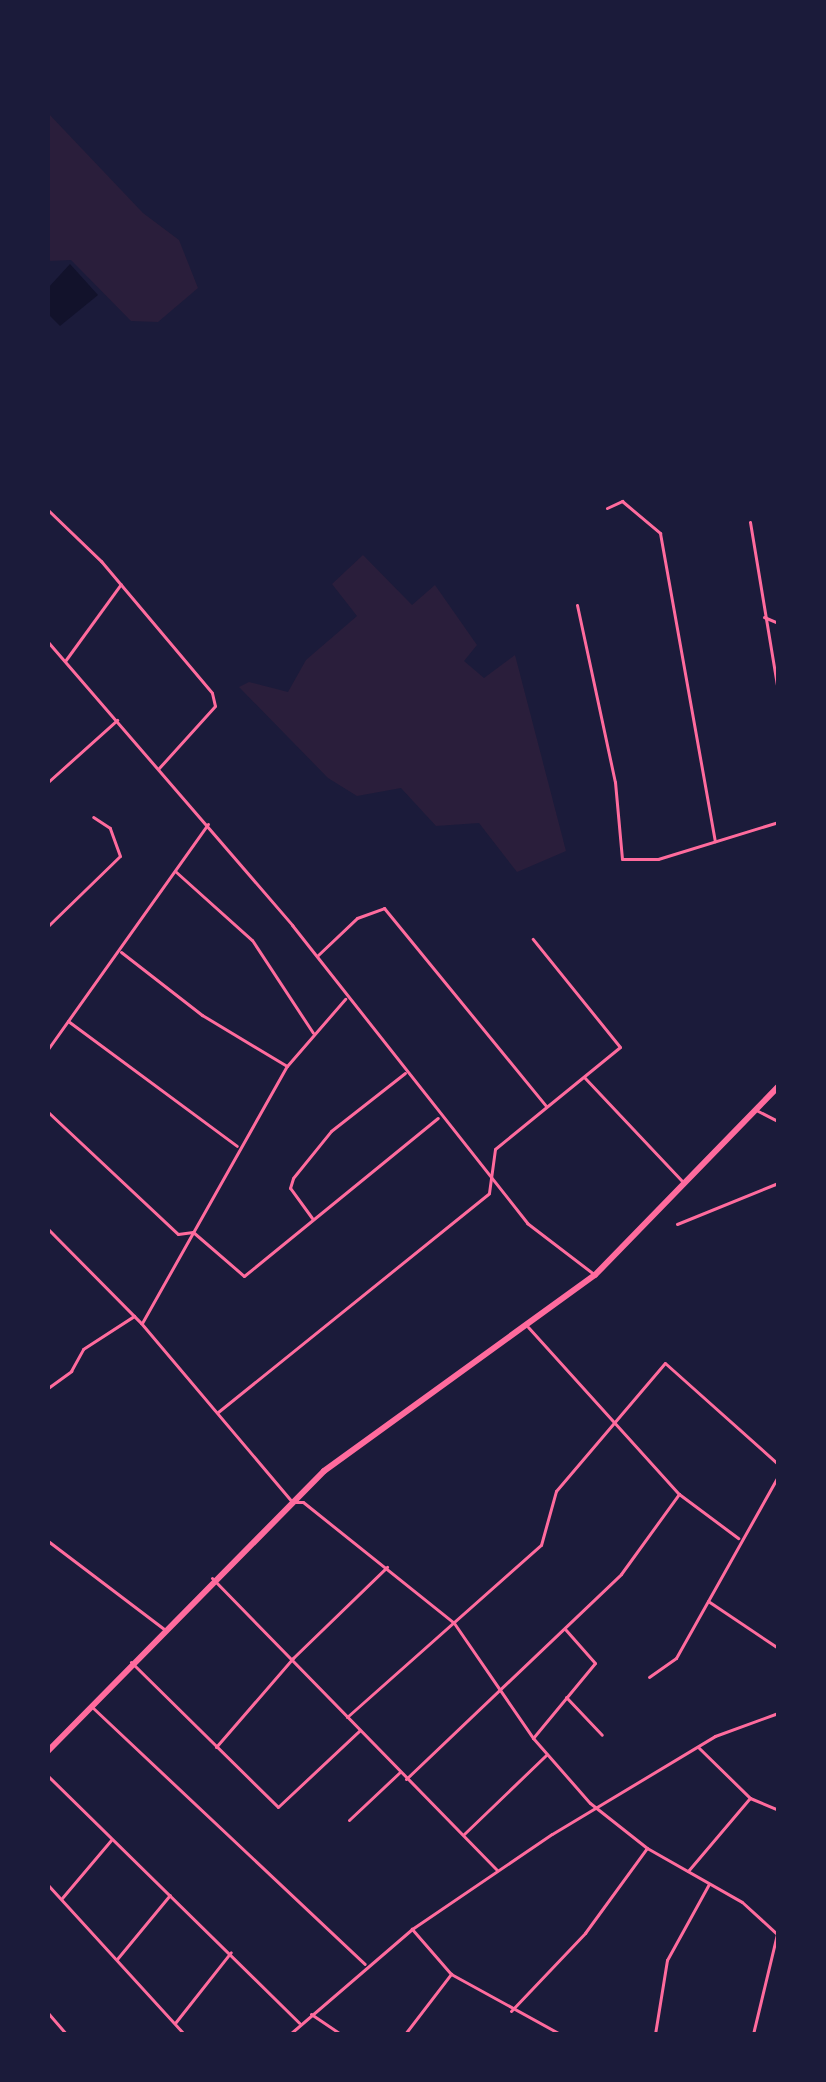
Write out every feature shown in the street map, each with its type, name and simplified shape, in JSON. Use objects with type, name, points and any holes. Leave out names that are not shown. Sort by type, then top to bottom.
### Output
[{"type":"highway","points":[[48,1751],[212,1578],[292,1502],[344,1455],[528,1327],[595,1275],[778,1087]]},
{"type":"street","points":[[607,508],[622,501],[660,533],[715,841]]},
{"type":"street","points":[[48,510],[121,584],[215,701],[159,768]]},
{"type":"street","points":[[750,522],[778,692]]},
{"type":"street","points":[[65,661],[121,584]]},
{"type":"street","points":[[577,605],[615,782],[622,859],[658,859],[778,822]]},
{"type":"street","points":[[764,617],[778,623]]},
{"type":"street","points":[[48,642],[208,824],[438,1118],[527,1223],[595,1275]]},
{"type":"street","points":[[48,782],[117,720]]},
{"type":"street","points":[[48,926],[120,856],[110,828],[93,817]]},
{"type":"street","points":[[48,1049],[121,952],[173,869],[208,824]]},
{"type":"street","points":[[173,869],[252,940],[313,1033]]},
{"type":"street","points":[[315,957],[357,918],[384,908],[546,1106]]},
{"type":"street","points":[[218,1412],[489,1193],[495,1149],[584,1077],[621,1042],[533,939]]},
{"type":"street","points":[[121,952],[202,1015],[287,1066]]},
{"type":"street","points":[[141,1323],[237,1146],[287,1066],[345,999]]},
{"type":"street","points":[[68,1021],[237,1146]]},
{"type":"street","points":[[312,1218],[290,1188],[293,1178],[331,1131],[405,1073]]},
{"type":"street","points":[[584,1077],[684,1183]]},
{"type":"street","points":[[755,1110],[778,1121]]},
{"type":"street","points":[[48,1112],[178,1234],[193,1232],[244,1276],[438,1118]]},
{"type":"street","points":[[677,1224],[778,1183]]},
{"type":"street","points":[[48,1229],[141,1323],[292,1502],[303,1502],[454,1623],[533,1738],[597,1809],[647,1848],[709,1884],[777,1932],[753,2034]]},
{"type":"street","points":[[48,1388],[71,1371],[83,1349],[134,1316]]},
{"type":"street","points":[[528,1327],[679,1494],[738,1538]]},
{"type":"street","points":[[610,1420],[671,1363],[778,1464]]},
{"type":"street","points":[[347,1717],[541,1545],[548,1505],[612,1433],[610,1420]]},
{"type":"street","points":[[649,1677],[676,1658],[738,1538],[778,1476]]},
{"type":"street","points":[[406,1779],[504,1693],[564,1628],[629,1566],[679,1494]]},
{"type":"street","points":[[48,1541],[164,1629]]},
{"type":"street","points":[[216,1747],[387,1567]]},
{"type":"street","points":[[212,1578],[498,1871]]},
{"type":"street","points":[[708,1601],[778,1648]]},
{"type":"street","points":[[533,1738],[595,1658],[564,1628]]},
{"type":"street","points":[[131,1662],[278,1807],[361,1729]]},
{"type":"street","points":[[566,1697],[602,1735]]},
{"type":"street","points":[[91,1706],[366,1965]]},
{"type":"street","points":[[290,2034],[366,1965],[412,1929],[498,1871],[698,1747],[778,1713]]},
{"type":"street","points":[[698,1747],[750,1798],[778,1810]]},
{"type":"street","points":[[464,1834],[547,1754]]},
{"type":"street","points":[[349,1820],[400,1772]]},
{"type":"street","points":[[48,1776],[111,1840],[231,1952],[299,2024]]},
{"type":"street","points":[[688,1871],[750,1798]]},
{"type":"street","points":[[61,1899],[111,1840]]},
{"type":"street","points":[[511,2011],[585,1933],[647,1848]]},
{"type":"street","points":[[655,2034],[667,1960],[709,1884]]},
{"type":"street","points":[[48,1885],[184,2034]]},
{"type":"street","points":[[117,1959],[170,1895]]},
{"type":"street","points":[[412,1929],[451,1974],[511,2011],[560,2034]]},
{"type":"street","points":[[175,2023],[231,1952]]},
{"type":"street","points":[[405,2034],[451,1974]]},
{"type":"street","points":[[48,2013],[66,2034]]},
{"type":"street","points":[[311,2013],[341,2034]]},
{"type":"shaded area","points":[[48,113],[143,213],[179,240],[198,288],[158,322],[131,321],[71,260],[48,261]]},
{"type":"shaded area","points":[[70,264],[98,295],[60,326],[48,314],[48,288]]},
{"type":"shaded area","points":[[363,555],[412,605],[435,585],[477,645],[464,661],[484,678],[515,655],[566,851],[517,872],[479,823],[436,826],[401,788],[357,796],[328,778],[239,687],[249,682],[288,692],[306,660],[357,616],[332,584]]}]
